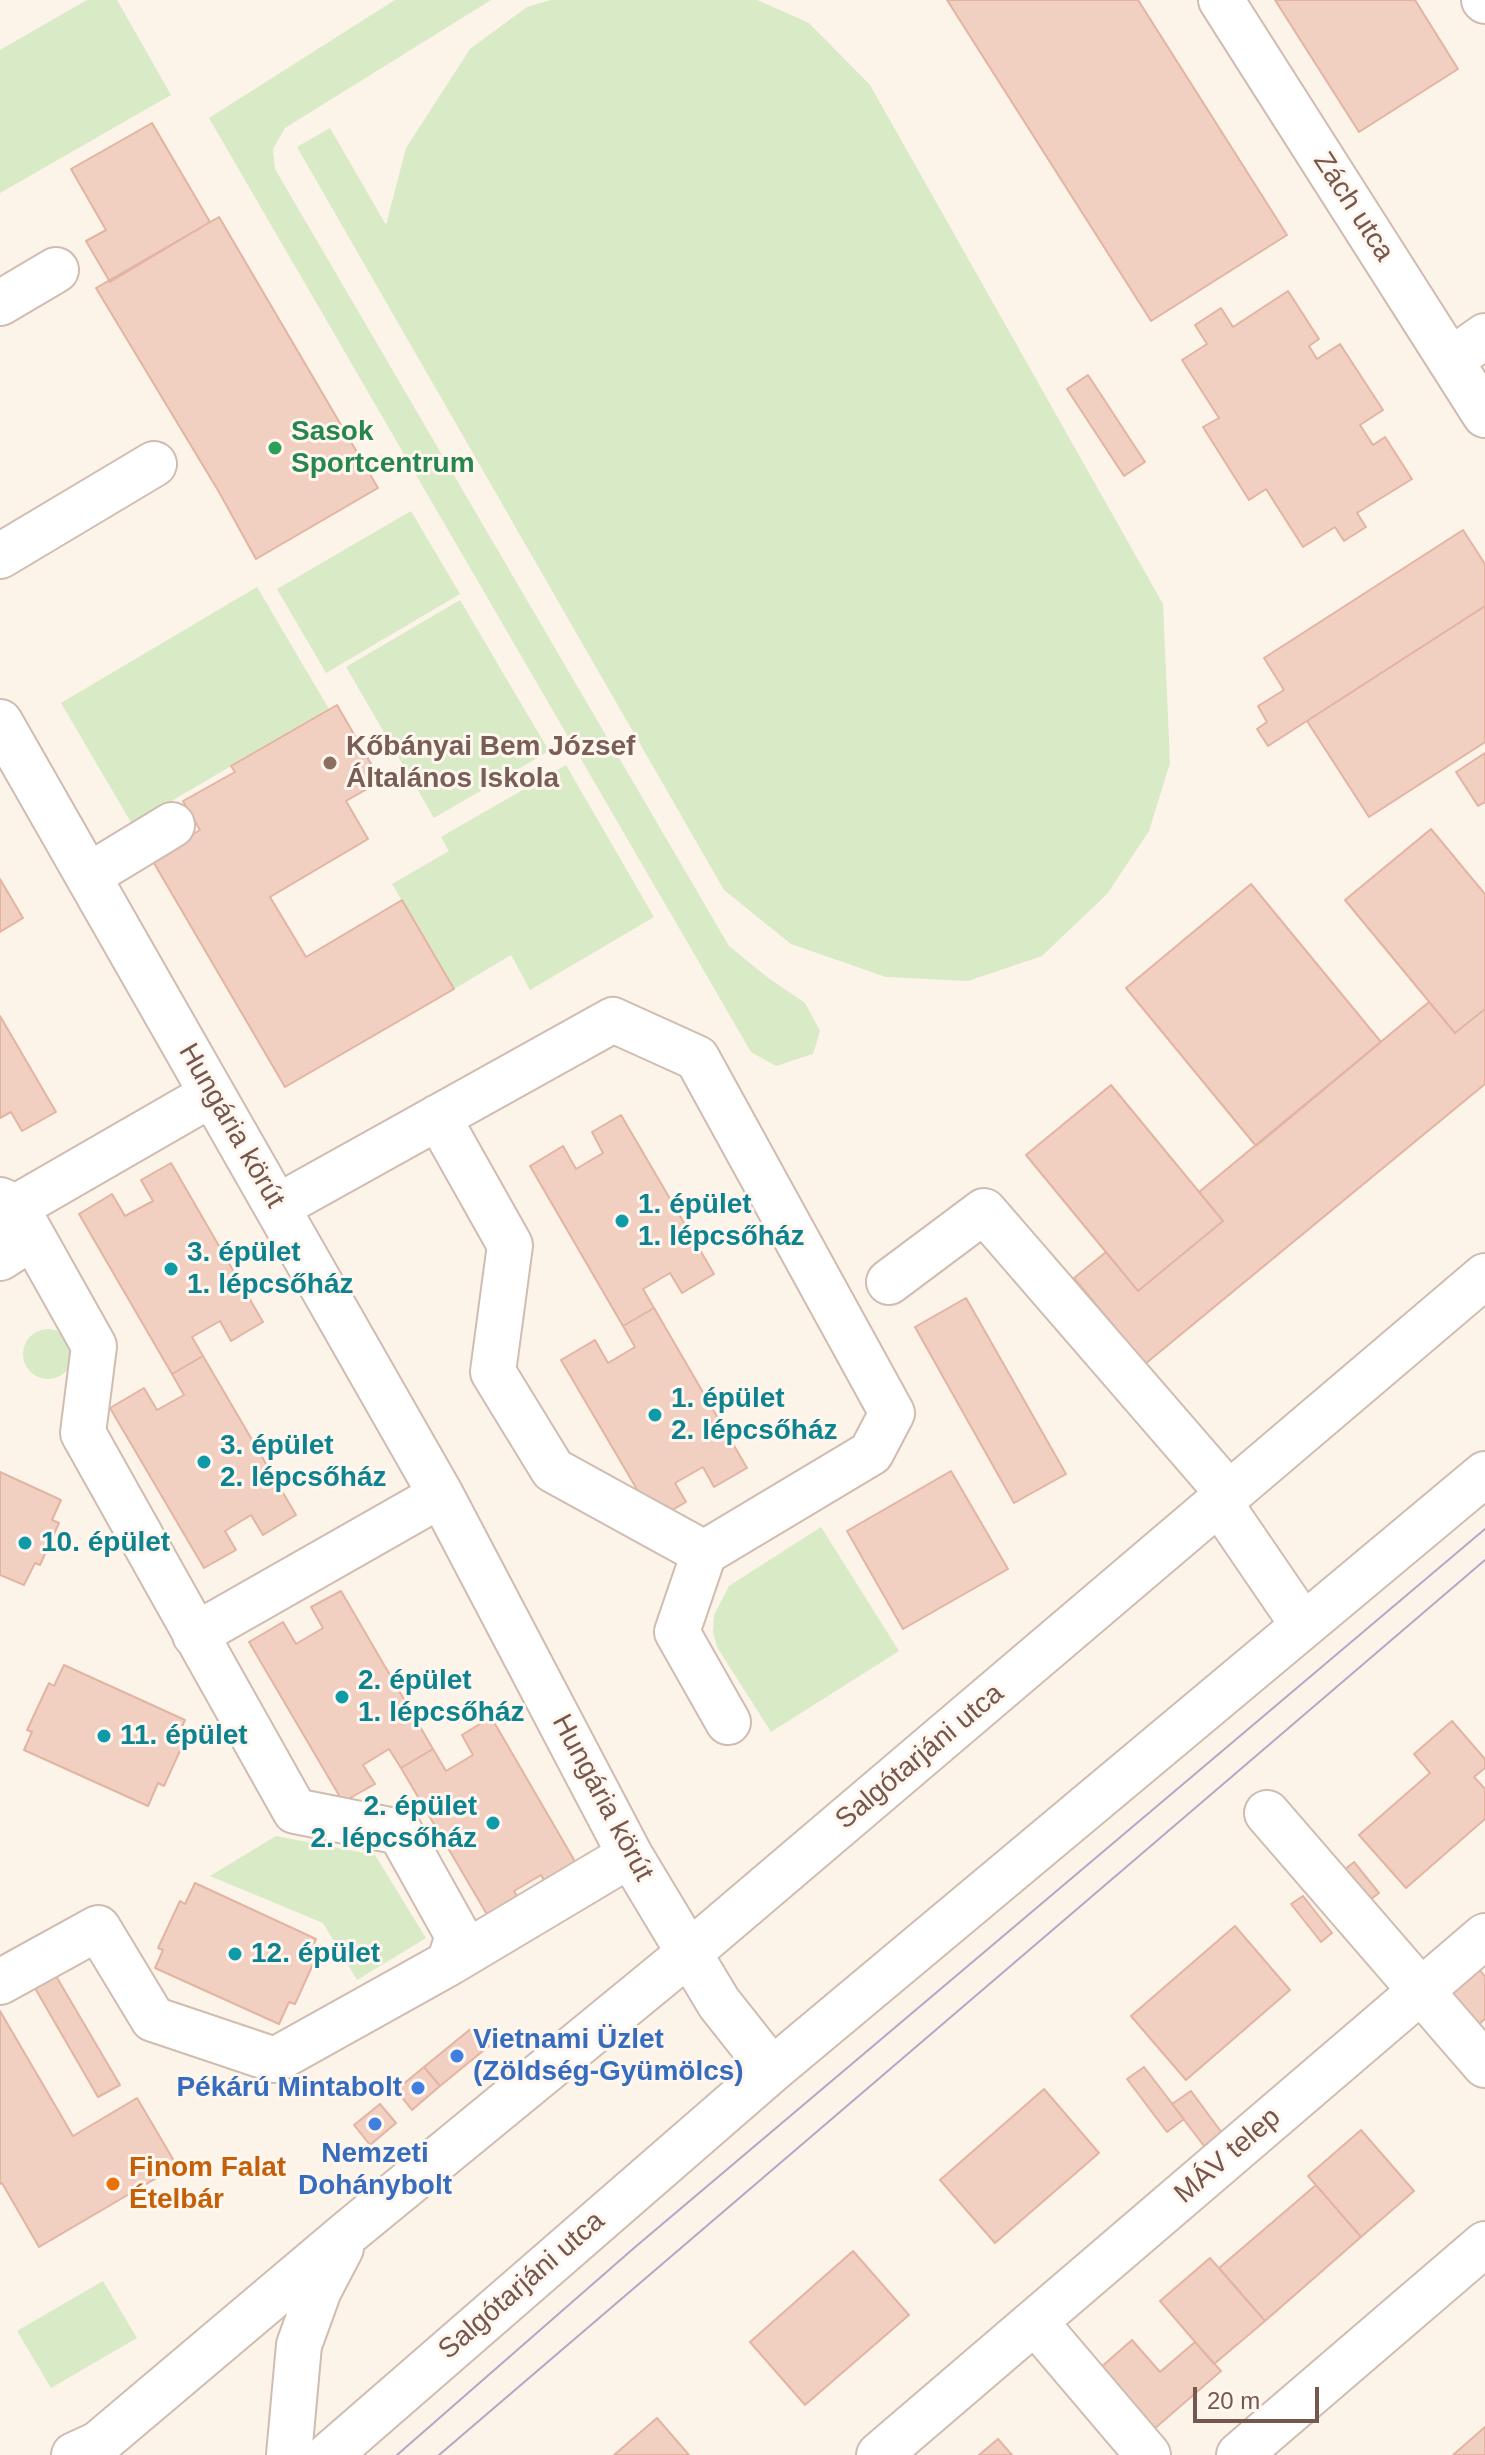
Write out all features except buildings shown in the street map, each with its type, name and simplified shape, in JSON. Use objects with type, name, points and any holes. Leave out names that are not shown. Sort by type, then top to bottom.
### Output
[{"type":"street","name":"Zách utca","points":[[1221,0],[1468,348],[1485,415]]},
{"type":"street","points":[[0,303],[56,270]]},
{"type":"street","points":[[0,556],[154,464]]},
{"type":"street","name":"Hungária körút","points":[[0,722],[441,1495],[630,1855],[719,2003],[772,2070]]},
{"type":"street","points":[[88,876],[172,825]]},
{"type":"street","points":[[277,1207],[613,1020],[697,1058],[892,1413],[871,1453],[704,1553],[677,1632],[728,1722]]},
{"type":"street","points":[[8,1204],[212,1094]]},
{"type":"street","points":[[438,1117],[510,1245],[493,1372],[553,1470],[704,1553]]},
{"type":"street","points":[[0,1258],[14,1249],[8,1204]]},
{"type":"street","points":[[8,1204],[94,1346],[83,1433],[295,1811],[400,1832],[458,1936],[449,1963]]},
{"type":"street","points":[[889,1282],[984,1211],[1224,1498],[1303,1625]]},
{"type":"street","name":"Salgótarjáni utca","points":[[74,2455],[98,2444],[349,2232],[689,1953],[1485,1276]]},
{"type":"street","name":"Salgótarjáni utca","points":[[293,2451],[404,2388],[772,2070],[1485,1474]]},
{"type":"street","points":[[195,1635],[441,1495]]},
{"type":"street","points":[[1267,1813],[1485,2065]]},
{"type":"street","points":[[0,1982],[98,1928],[153,2019],[275,2060],[449,1963],[630,1855]]},
{"type":"street","name":"MÁV telep","points":[[879,2455],[1485,1936]]},
{"type":"street","name":"Salgótarjáni utca","points":[[293,2451],[299,2345],[319,2290],[349,2232]]},
{"type":"street","points":[[1239,2455],[1485,2244]]},
{"type":"street","points":[[1035,2322],[1148,2455]]},
{"type":"green space","points":[[87,0],[117,0],[171,95],[0,193],[0,50]]},
{"type":"green space","points":[[395,0],[491,0],[285,128],[273,149],[275,169],[729,946],[805,1003],[820,1031],[813,1054],[776,1066],[751,1052],[209,118]]},
{"type":"green space","points":[[551,0],[757,0],[809,23],[870,85],[1163,604],[1170,763],[1149,831],[1107,894],[1042,956],[968,981],[886,977],[791,944],[724,890],[297,147],[330,128],[386,225],[406,148],[470,49],[527,7]]},
{"type":"green space","points":[[411,511],[460,594],[326,673],[277,589]]},
{"type":"green space","points":[[257,587],[329,709],[132,824],[61,703]]},
{"type":"green space","points":[[460,600],[549,751],[434,818],[346,667]]},
{"type":"green space","points":[[566,765],[654,917],[530,990],[511,955],[454,989],[392,884],[449,851],[441,837]]},
{"type":"green space","points":[[48,1329],[66,1336],[73,1354],[66,1372],[48,1379],[30,1372],[23,1354],[30,1336]]},
{"type":"green space","points":[[821,1527],[899,1651],[771,1732],[717,1647],[713,1632],[714,1615],[729,1586]]},
{"type":"green space","points":[[276,1836],[375,1855],[426,1938],[357,1980],[323,1923],[210,1876]]},
{"type":"green space","points":[[103,2281],[137,2338],[51,2388],[17,2331]]},
{"type":"tram line","points":[[397,2455],[634,2248],[1485,1529]]},
{"type":"tram line","points":[[439,2455],[1485,1560]]},
{"type":"place","name":"Sasok Sportcentrum","points":[[275,448]]},
{"type":"place","name":"Kőbányai Bem József Általános Iskola","points":[[330,763]]},
{"type":"place","name":"1. épület 1. lépcsőház","points":[[622,1221]]},
{"type":"place","name":"3. épület 1. lépcsőház","points":[[171,1269]]},
{"type":"place","name":"1. épület 2. lépcsőház","points":[[655,1415]]},
{"type":"place","name":"3. épület 2. lépcsőház","points":[[204,1462]]},
{"type":"place","name":"10. épület","points":[[25,1543]]},
{"type":"place","name":"2. épület 1. lépcsőház","points":[[342,1697]]},
{"type":"place","name":"11. épület","points":[[104,1736]]},
{"type":"place","name":"2. épület 2. lépcsőház","points":[[493,1823]]},
{"type":"place","name":"12. épület","points":[[235,1954]]},
{"type":"place","name":"Vietnami Üzlet (Zöldség-Gyümölcs)","points":[[457,2056]]},
{"type":"place","name":"Pékárú Mintabolt","points":[[418,2088]]},
{"type":"place","name":"Nemzeti Dohánybolt","points":[[375,2124]]},
{"type":"place","name":"Finom Falat Ételbár","points":[[113,2184]]}]
